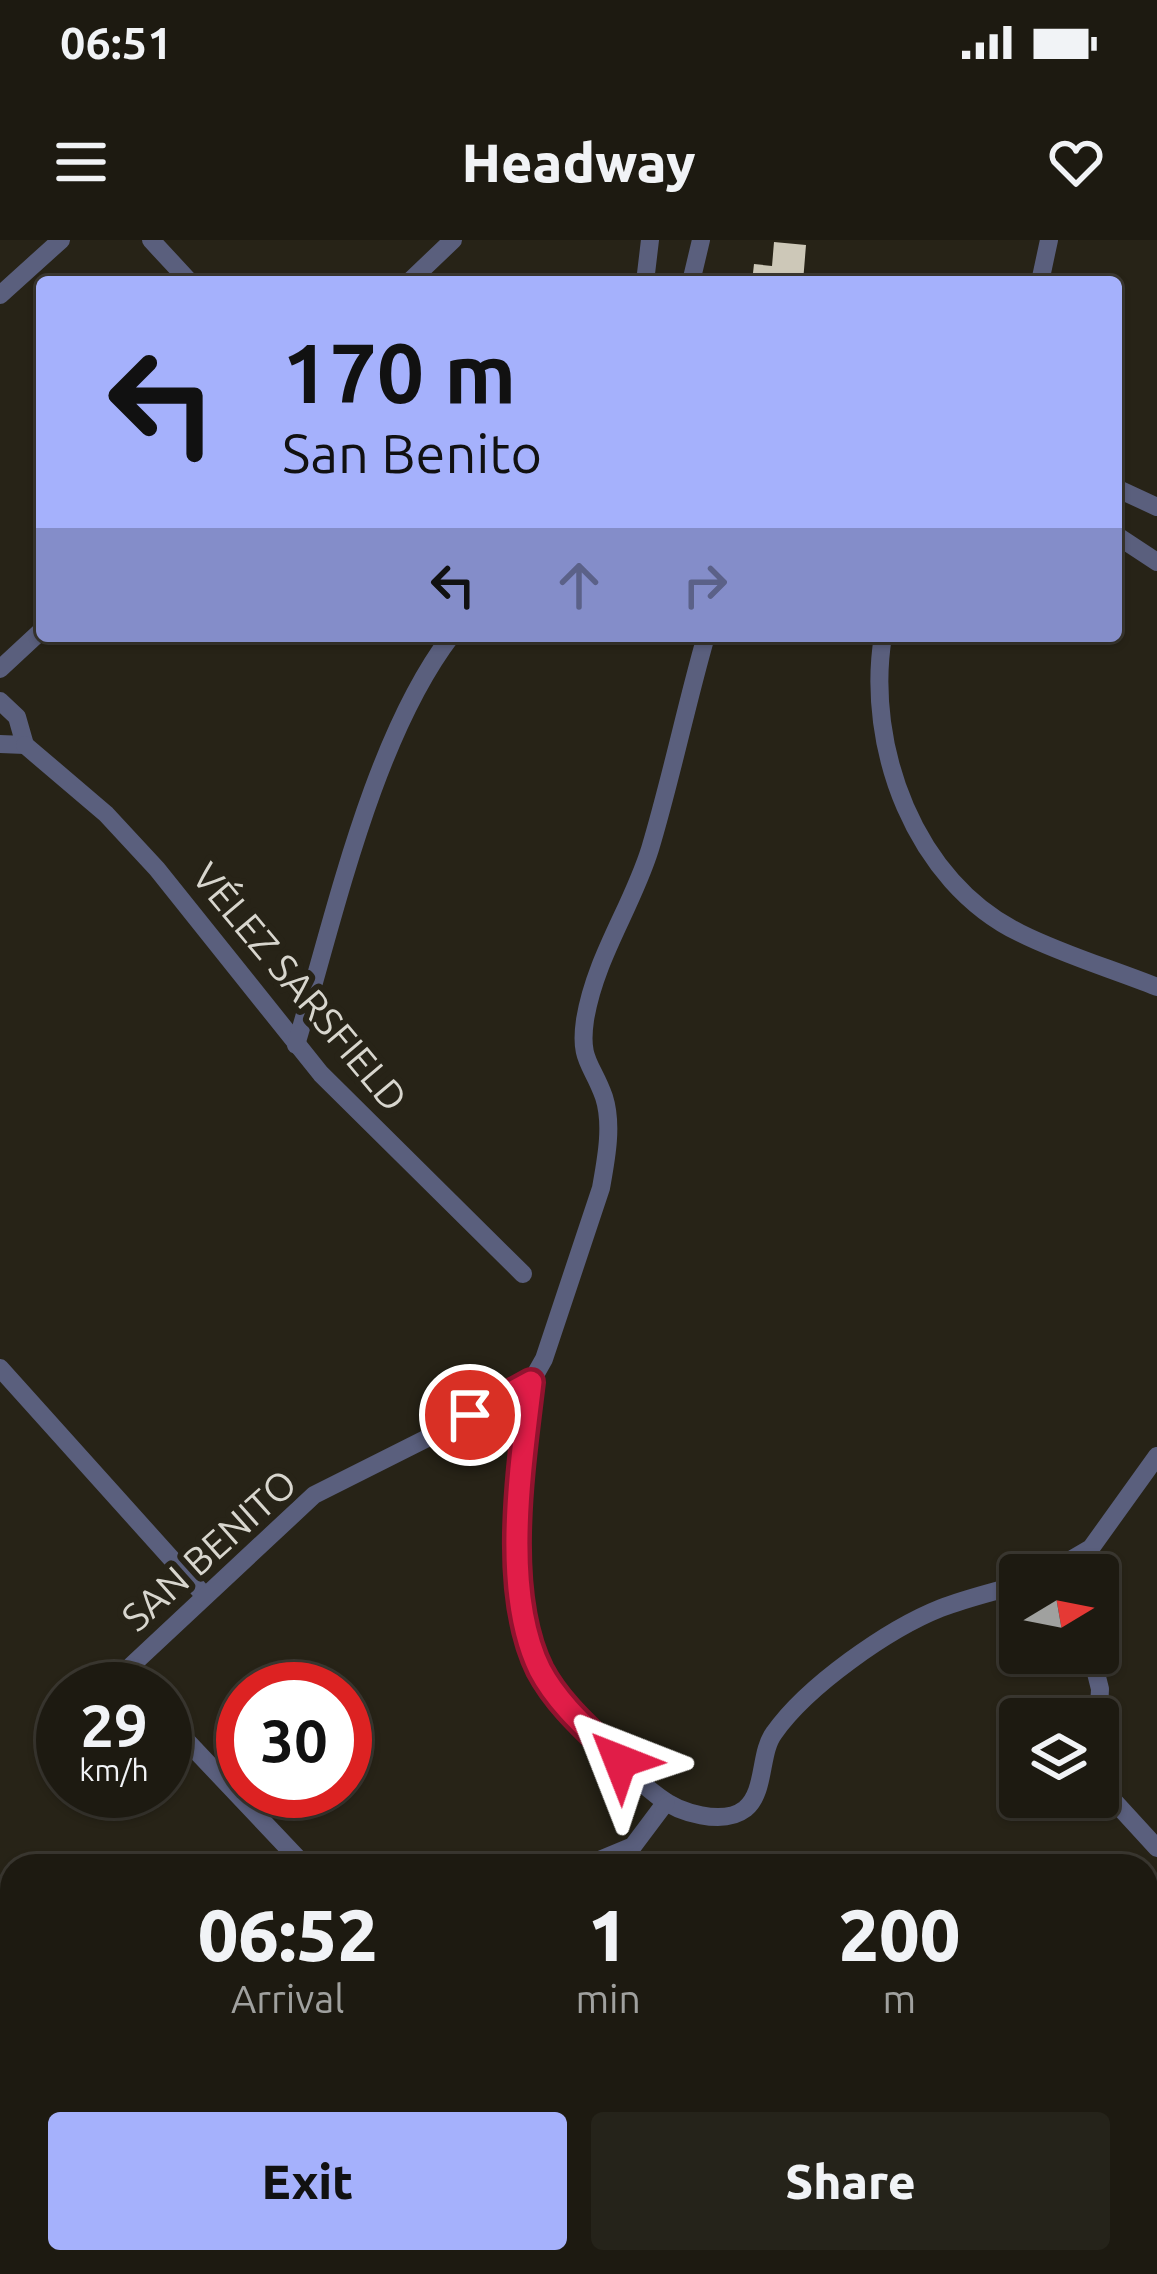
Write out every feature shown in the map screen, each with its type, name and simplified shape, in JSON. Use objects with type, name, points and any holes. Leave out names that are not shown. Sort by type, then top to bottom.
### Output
[{"type":"street","points":[[0,295],[61,240]]},
{"type":"street","points":[[151,240],[184,276]]},
{"type":"street","points":[[415,276],[453,240]]},
{"type":"street","points":[[646,276],[650,240]]},
{"type":"street","points":[[693,276],[701,240]]},
{"type":"street","points":[[1041,276],[1049,240]]},
{"type":"street","points":[[1122,491],[1157,507]]},
{"type":"street","points":[[1122,539],[1157,562]]},
{"type":"street","points":[[0,669],[36,636]]},
{"type":"street","points":[[296,1045],[362,827],[396,733],[447,642]]},
{"type":"street","points":[[704,642],[650,849],[602,956],[586,1018],[586,1066],[604,1096],[608,1117],[606,1159],[601,1188],[544,1359],[531,1382],[517,1546],[535,1657],[571,1712],[666,1802],[721,1816],[746,1808],[753,1800],[771,1736],[808,1698],[871,1648],[938,1609],[999,1590]]},
{"type":"street","points":[[883,642],[878,701],[894,778],[915,826],[950,879],[980,908],[1019,933],[1157,987]]},
{"type":"street","name":"VÉLEZ SARSFIELD","points":[[0,701],[17,717],[25,745],[106,814],[157,869],[296,1045],[523,1274]]},
{"type":"street","points":[[0,743],[25,745]]},
{"type":"street","points":[[0,1369],[204,1594]]},
{"type":"street","name":"SAN BENITO","points":[[142,1662],[150,1646],[204,1594],[326,1487],[531,1382]]},
{"type":"street","points":[[1085,1554],[1157,1456]]},
{"type":"street","points":[[192,1747],[294,1854]]},
{"type":"street","points":[[614,1854],[633,1846],[666,1802]]},
{"type":"street","points":[[1119,1807],[1157,1848]]},
{"type":"building","points":[[774,242],[806,245],[803,276],[753,276],[754,264],[772,266]]},
{"type":"route","points":[[470,1415],[531,1382],[517,1546],[530,1639],[541,1671],[556,1694],[620,1761]]}]
